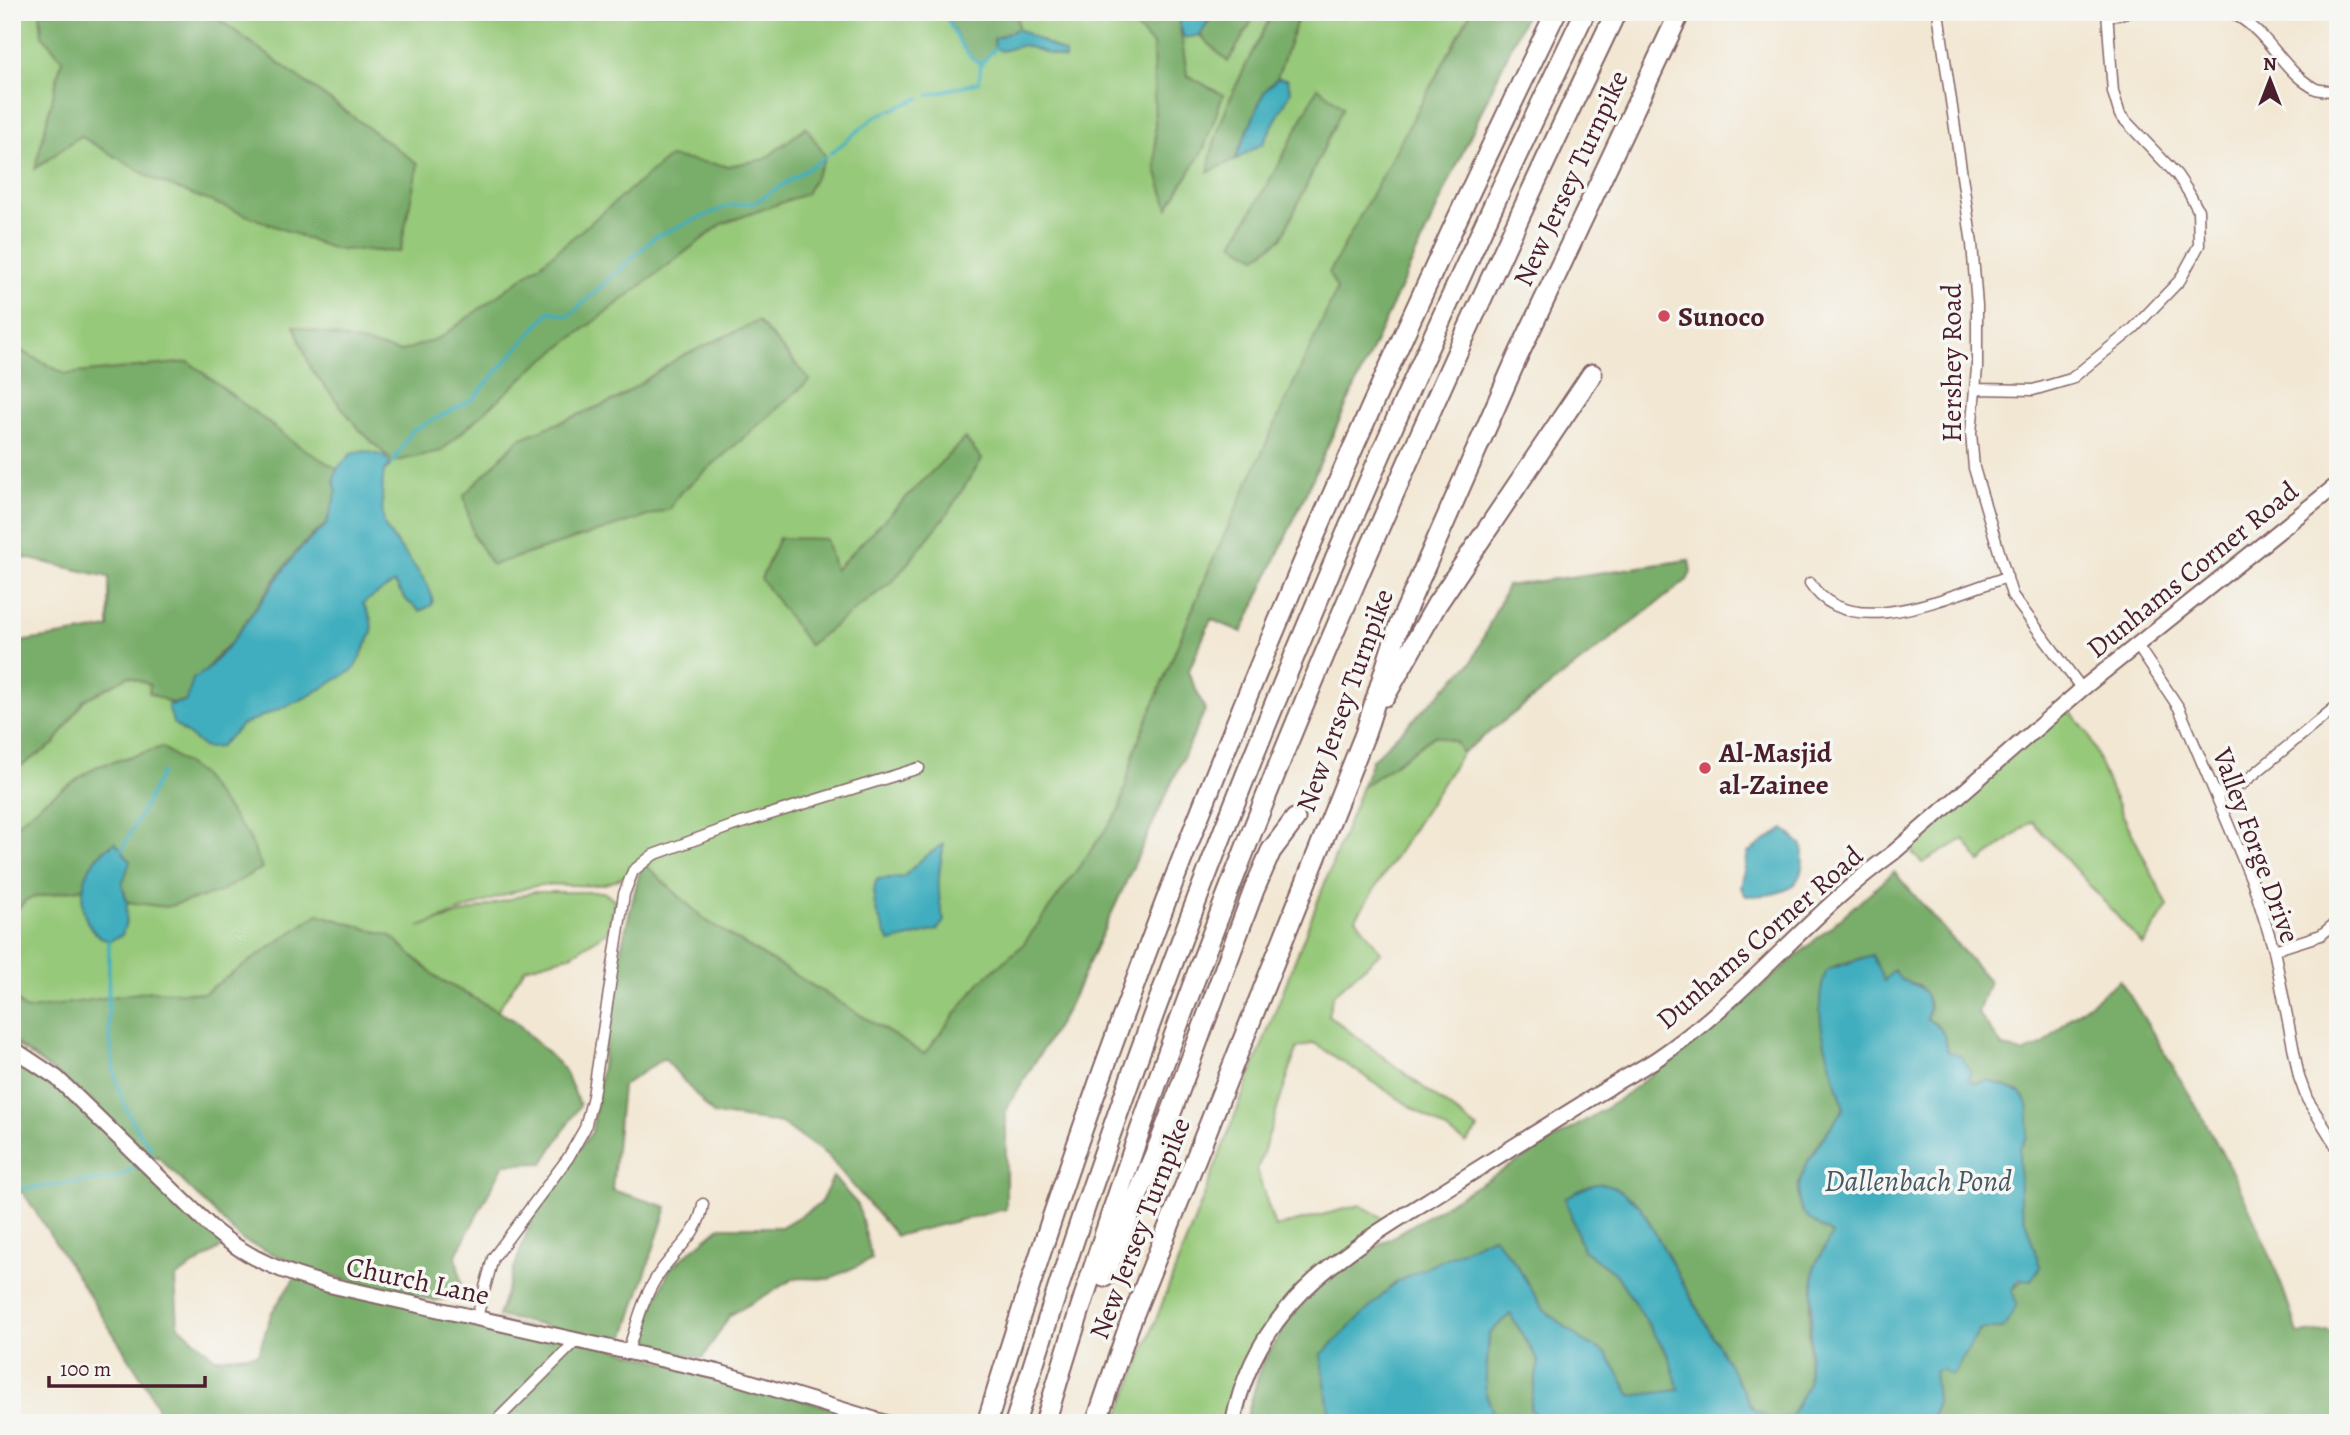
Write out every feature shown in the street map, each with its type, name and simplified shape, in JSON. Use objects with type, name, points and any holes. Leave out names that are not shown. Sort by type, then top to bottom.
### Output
[{"type":"highway","points":[[987,1423],[1098,1084],[1237,724],[1343,472],[1556,12]]},
{"type":"highway","name":"New Jersey Turnpike","points":[[1015,1423],[1092,1182],[1141,1046],[1272,709],[1434,334],[1585,12]]},
{"type":"highway","name":"New Jersey Turnpike","points":[[1046,1418],[1123,1182],[1184,1012],[1300,718],[1411,456],[1616,12]]},
{"type":"highway","name":"New Jersey Turnpike","points":[[1096,1423],[1129,1326],[1365,734],[1398,628],[1615,145],[1680,12]]},
{"type":"highway","points":[[1365,734],[1437,604],[1592,374]]},
{"type":"highway","points":[[1046,1418],[1147,1176],[1254,890],[1271,851],[1295,819]]},
{"type":"street","name":"Hershey Road","points":[[1938,12],[1972,244],[1977,305],[1971,433],[1974,468],[2012,595],[2082,688]]},
{"type":"street","points":[[1975,389],[2033,390],[2071,379],[2133,328],[2180,281],[2199,245],[2198,210],[2189,193],[2177,175],[2120,115],[2113,92],[2107,14],[2130,12]]},
{"type":"street","points":[[2230,12],[2264,35],[2293,70],[2317,89],[2338,92]]},
{"type":"street","name":"Dunhams Corner Road","points":[[1233,1423],[1242,1386],[1264,1337],[1293,1299],[1324,1269],[1395,1221],[1658,1058],[1727,1003],[1866,873],[1893,853],[2082,688],[2338,484]]},
{"type":"street","points":[[1811,583],[1819,596],[1831,605],[1847,612],[1868,614],[1894,611],[2007,578]]},
{"type":"street","name":"Valley Forge Drive","points":[[2137,645],[2179,708],[2253,883],[2274,950],[2299,1077],[2307,1099],[2338,1149]]},
{"type":"street","points":[[2217,795],[2242,784],[2338,705]]},
{"type":"street","points":[[477,1317],[486,1276],[497,1251],[568,1158],[584,1128],[593,1096],[624,894],[634,871],[653,855],[732,826],[919,768]]},
{"type":"street","points":[[2274,950],[2321,935],[2338,922]]},
{"type":"street","name":"Church Lane","points":[[12,1048],[57,1078],[231,1244],[296,1276],[579,1339],[739,1378],[886,1423]]},
{"type":"street","points":[[628,1351],[654,1281],[694,1233],[701,1220],[703,1204]]},
{"type":"street","points":[[494,1423],[579,1339]]},
{"type":"green space","points":[[12,12],[1527,12],[1242,632],[1211,619],[1188,672],[1205,710],[1067,1010],[924,1054],[705,920],[642,862],[627,874],[600,885],[559,884],[530,887],[419,927],[533,892],[603,892],[615,900],[607,932],[571,955],[525,968],[497,1011],[437,978],[391,937],[151,1161],[93,1101],[12,1042],[12,713],[143,640],[266,482],[12,346]]},
{"type":"green space","points":[[40,12],[209,12],[418,164],[400,252],[334,249],[155,180],[80,136],[35,169],[62,59],[42,35]]},
{"type":"green space","points":[[939,12],[1017,12],[1018,29],[994,39],[995,48],[981,64],[967,52],[945,16]]},
{"type":"green space","points":[[1121,12],[1171,12],[1179,20],[1187,75],[1223,95],[1204,148],[1168,208],[1156,170],[1153,45]]},
{"type":"green space","points":[[1214,12],[1257,12],[1228,62],[1200,35]]},
{"type":"green space","points":[[1273,12],[1300,12],[1277,78],[1264,92],[1235,160],[1208,172],[1225,110]]},
{"type":"green space","points":[[1471,12],[1527,12],[1242,632],[1211,619],[1188,672],[1205,710],[1067,1010],[1006,1109],[1006,1209],[896,1236],[827,1155],[781,1123],[713,1114],[664,1058],[622,1086],[612,1190],[667,1207],[623,1342],[498,1316],[536,1205],[592,1132],[617,965],[642,862],[705,920],[924,1054],[981,981],[1022,946],[1119,811],[1135,749],[1211,564],[1337,289],[1329,273]]},
{"type":"green space","points":[[1318,87],[1343,107],[1282,238],[1256,257],[1233,243],[1279,164]]},
{"type":"green space","points":[[806,127],[826,157],[806,194],[722,224],[537,365],[441,451],[393,462],[359,429],[311,369],[294,326],[400,352],[441,337],[541,264],[669,157],[728,166],[765,159]]},
{"type":"green space","points":[[758,321],[810,380],[679,494],[670,509],[492,565],[473,535],[464,495],[519,439],[617,399],[678,358]]},
{"type":"green space","points":[[12,346],[65,374],[189,362],[296,444],[337,469],[334,483],[337,491],[326,525],[289,561],[231,643],[206,670],[187,701],[171,703],[149,693],[150,685],[129,676],[84,700],[54,744],[15,770],[12,775],[12,643],[109,628],[109,577],[12,555]]},
{"type":"green space","points":[[965,438],[982,459],[945,517],[894,580],[809,645],[761,579],[779,538],[826,539],[835,570]]},
{"type":"green space","points":[[1689,560],[1691,572],[1687,580],[1462,753],[1456,742],[1435,735],[1362,787],[1372,760],[1472,662],[1507,586]]},
{"type":"green space","points":[[2065,704],[2089,735],[2111,791],[2168,906],[2143,945],[2032,821],[1980,862],[1964,839],[1922,863],[1904,843]]},
{"type":"green space","points":[[1436,735],[1456,742],[1462,753],[1356,918],[1381,952],[1333,995],[1328,1015],[1478,1129],[1466,1143],[1314,1043],[1297,1048],[1257,1171],[1275,1227],[1360,1205],[1392,1223],[1280,1314],[1233,1423],[1116,1423],[1362,787]]},
{"type":"green space","points":[[162,747],[200,774],[249,837],[262,868],[217,893],[166,907],[127,902],[122,885],[129,861],[115,842],[96,857],[83,888],[27,899],[12,915],[12,828],[44,801],[96,767]]},
{"type":"green space","points":[[1894,872],[1989,981],[1978,1013],[2003,1047],[2023,1053],[2044,1044],[2070,1018],[2120,980],[2221,1151],[2264,1241],[2298,1334],[2328,1331],[2338,1339],[2338,1423],[1932,1423],[1937,1400],[1934,1372],[1963,1351],[2011,1292],[2040,1267],[2020,1204],[2019,1149],[2027,1136],[2022,1093],[1988,1080],[1975,1083],[1969,1080],[1970,1070],[1948,1052],[1942,1032],[1927,1019],[1930,1004],[1919,985],[1901,980],[1884,982],[1872,955],[1835,966],[1824,1040],[1844,1108],[1807,1162],[1798,1193],[1800,1207],[1809,1219],[1832,1234],[1810,1306],[1808,1384],[1791,1417],[1771,1419],[1753,1409],[1640,1206],[1565,1198],[1583,1250],[1617,1275],[1669,1357],[1680,1390],[1631,1396],[1607,1354],[1579,1338],[1543,1309],[1516,1264],[1493,1236],[1471,1248],[1321,1355],[1331,1423],[1245,1423],[1261,1366],[1289,1319],[1331,1274],[1616,1102],[1733,1011]]},
{"type":"green space","points":[[318,914],[391,936],[437,978],[514,1020],[564,1069],[580,1105],[543,1163],[504,1164],[456,1255],[463,1295],[434,1301],[311,1271],[242,1240],[157,1156],[151,1161],[93,1101],[12,1040],[12,994],[25,1010],[151,991],[204,993]]},
{"type":"green space","points":[[12,1055],[53,1082],[225,1245],[175,1278],[178,1325],[215,1358],[258,1354],[272,1312],[296,1276],[579,1339],[886,1423],[164,1423],[148,1388],[23,1192],[12,1194]]},
{"type":"green space","points":[[833,1177],[858,1205],[872,1259],[829,1279],[795,1278],[730,1315],[703,1358],[637,1345],[670,1268],[720,1227],[781,1227],[820,1204]]},
{"type":"green space","points":[[1510,1314],[1539,1362],[1530,1409],[1542,1423],[1497,1423],[1485,1391],[1489,1334]]},
{"type":"water","points":[[1185,12],[1214,12],[1200,35],[1184,38],[1179,22]]},
{"type":"water","points":[[1018,29],[1065,53],[1065,59],[1023,45],[1002,51],[995,48],[994,39]]},
{"type":"water","points":[[1277,78],[1287,79],[1291,92],[1263,143],[1235,160],[1264,92]]},
{"type":"water","points":[[364,451],[384,456],[391,465],[384,471],[383,476],[382,508],[385,526],[429,588],[432,605],[420,611],[407,601],[394,583],[363,603],[371,619],[372,633],[354,669],[307,697],[242,725],[219,747],[205,748],[173,723],[168,705],[187,701],[193,679],[206,671],[231,643],[296,553],[326,525],[337,491],[334,480],[337,469],[351,454]]},
{"type":"water","points":[[1784,829],[1802,845],[1803,860],[1797,880],[1782,891],[1746,896],[1741,888],[1748,852]]},
{"type":"water","points":[[115,842],[130,861],[122,885],[127,902],[126,922],[122,935],[109,941],[98,935],[90,926],[82,903],[91,866],[98,856]]},
{"type":"water","points":[[944,844],[939,883],[944,921],[937,930],[890,942],[875,903],[877,879],[903,877],[924,857]]},
{"type":"water","name":"Dallenbach Pond","points":[[1872,955],[1884,981],[1894,970],[1901,980],[1916,985],[1925,993],[1928,1004],[1927,1019],[1942,1032],[1948,1052],[1961,1056],[1970,1070],[1969,1080],[1975,1083],[1988,1080],[2022,1093],[2029,1109],[2027,1137],[2019,1149],[2020,1204],[2040,1267],[2031,1280],[2020,1279],[2012,1290],[2017,1305],[2003,1329],[1980,1329],[1952,1376],[1942,1369],[1934,1372],[1937,1400],[1932,1423],[1542,1423],[1530,1409],[1539,1362],[1510,1314],[1489,1334],[1485,1391],[1497,1423],[1331,1423],[1321,1355],[1396,1282],[1493,1236],[1516,1264],[1543,1309],[1579,1338],[1607,1354],[1631,1396],[1679,1390],[1669,1357],[1617,1275],[1583,1250],[1565,1198],[1597,1184],[1619,1190],[1640,1206],[1753,1409],[1771,1419],[1791,1417],[1808,1384],[1814,1267],[1832,1234],[1809,1219],[1800,1207],[1798,1193],[1808,1162],[1844,1108],[1824,1039],[1820,1003],[1822,986],[1827,970]]},
{"type":"waterway","points":[[939,12],[944,14],[963,48],[981,64],[995,48]]},
{"type":"waterway","points":[[929,95],[979,82],[981,64]]},
{"type":"waterway","points":[[831,153],[876,116],[920,98]]},
{"type":"waterway","points":[[393,462],[412,431],[473,399],[550,311],[569,316],[656,236],[728,206],[756,202],[826,157]]},
{"type":"waterway","points":[[122,850],[162,772]]},
{"type":"waterway","points":[[109,941],[109,1022],[115,1076],[135,1125],[151,1147],[148,1154]]},
{"type":"waterway","points":[[12,1190],[117,1178],[138,1165]]},
{"type":"place","name":"Sunoco","points":[[1664,316]]},
{"type":"place","name":"Al-Masjid al-Zainee","points":[[1705,768]]}]
